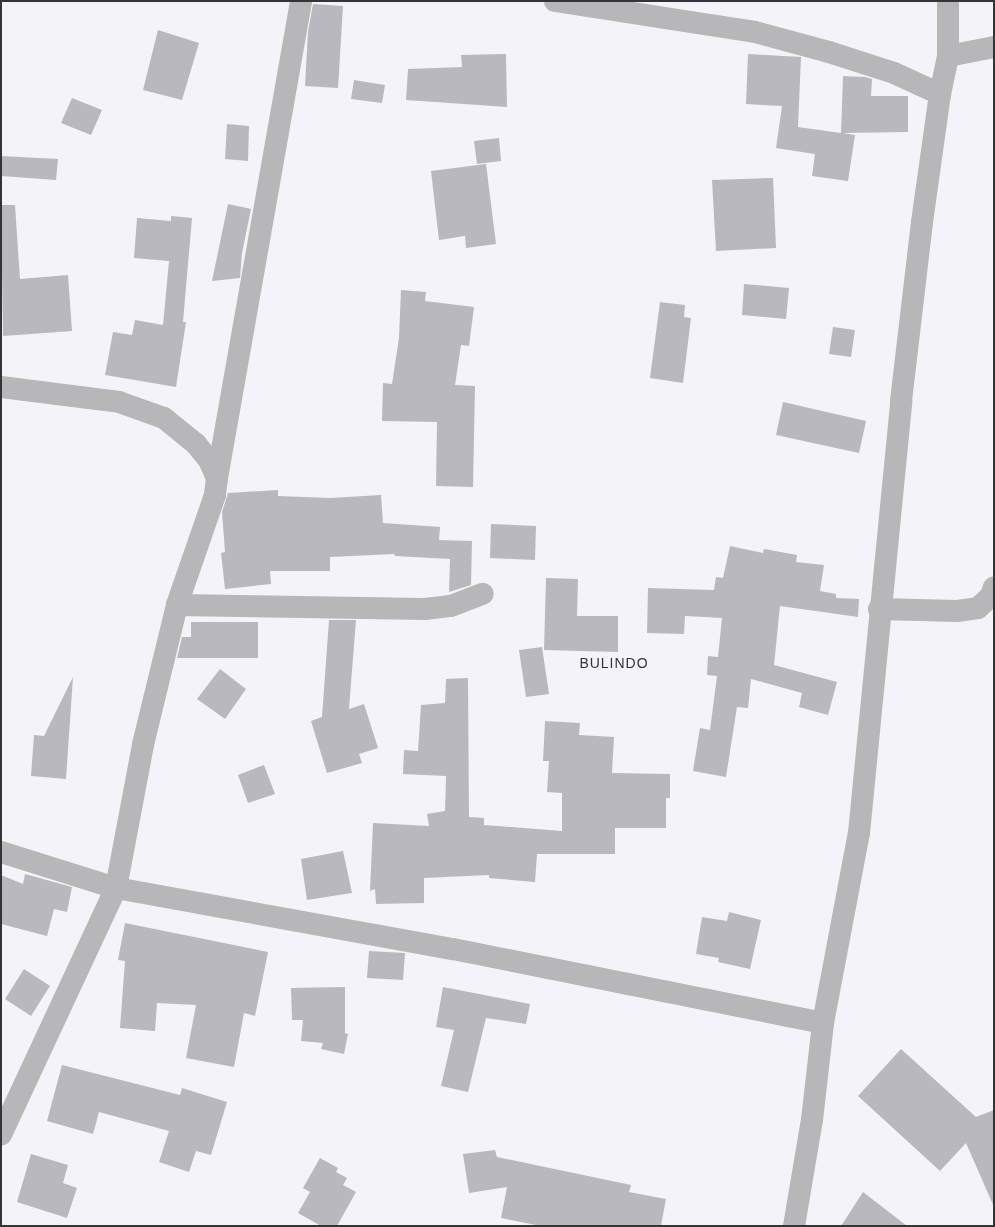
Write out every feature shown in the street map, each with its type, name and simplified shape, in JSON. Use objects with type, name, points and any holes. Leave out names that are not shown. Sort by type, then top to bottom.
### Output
[{"type":"street","points":[[1,1135],[116,888],[143,745],[177,605],[215,495],[301,1]]},
{"type":"street","points":[[555,1],[755,32],[828,52],[894,73],[940,94]]},
{"type":"street","points":[[794,1226],[812,1120],[823,1023],[859,834],[879,609],[904,370],[940,94],[948,56],[948,1]]},
{"type":"street","points":[[948,56],[994,47]]},
{"type":"street","points":[[1,387],[119,402],[164,418],[196,444],[209,460],[217,478]]},
{"type":"street","points":[[879,609],[957,611],[978,608],[991,596],[994,588]]},
{"type":"street","points":[[177,605],[424,609],[451,606],[483,594]]},
{"type":"street","points":[[1,852],[116,888],[445,948],[823,1023]]},
{"type":"building","points":[[313,4],[343,6],[338,88],[305,86],[308,32]]},
{"type":"building","points":[[158,30],[199,43],[182,100],[143,90]]},
{"type":"building","points":[[506,54],[507,107],[406,100],[408,69],[462,67],[461,55]]},
{"type":"building","points":[[748,54],[801,57],[798,127],[841,133],[843,76],[865,77],[872,79],[871,96],[908,96],[908,132],[843,133],[855,135],[848,181],[812,176],[815,154],[776,148],[782,106],[746,104]]},
{"type":"building","points":[[354,80],[385,85],[382,103],[351,99]]},
{"type":"building","points":[[72,98],[102,110],[91,135],[61,123]]},
{"type":"building","points":[[227,124],[249,126],[248,161],[225,159]]},
{"type":"building","points":[[499,138],[501,161],[477,164],[474,141]]},
{"type":"building","points":[[1,156],[58,159],[56,180],[1,176]]},
{"type":"building","points":[[486,164],[496,244],[466,248],[465,236],[439,240],[431,171]]},
{"type":"building","points":[[773,178],[776,248],[716,251],[712,180]]},
{"type":"building","points":[[228,204],[251,209],[242,253],[240,278],[212,281]]},
{"type":"building","points":[[1,205],[15,205],[20,279],[68,275],[72,331],[3,336]]},
{"type":"building","points":[[171,216],[192,218],[183,322],[186,322],[176,387],[105,375],[113,332],[132,335],[135,320],[163,325],[169,261],[134,258],[137,218],[171,221]]},
{"type":"building","points":[[744,284],[789,288],[786,319],[742,315]]},
{"type":"building","points":[[401,290],[426,292],[425,301],[474,307],[469,346],[461,345],[455,385],[475,386],[473,487],[436,486],[437,422],[382,421],[383,383],[392,384],[399,338]]},
{"type":"building","points":[[660,302],[685,305],[684,317],[691,318],[683,383],[650,378]]},
{"type":"building","points":[[833,327],[855,330],[851,357],[829,354]]},
{"type":"building","points":[[783,402],[866,421],[859,453],[776,435]]},
{"type":"building","points":[[278,490],[278,496],[330,498],[381,495],[383,523],[440,527],[439,540],[472,541],[471,585],[449,592],[450,559],[395,556],[394,554],[330,557],[330,571],[270,571],[271,584],[225,589],[221,553],[225,552],[222,512],[228,493]]},
{"type":"building","points":[[491,524],[536,526],[535,560],[490,558]]},
{"type":"building","points":[[730,546],[763,553],[764,549],[797,555],[796,562],[824,565],[820,591],[836,594],[836,598],[859,599],[858,617],[780,606],[774,665],[837,682],[828,715],[799,707],[802,693],[751,679],[748,708],[737,707],[726,777],[693,771],[700,728],[710,730],[717,676],[707,675],[708,656],[718,657],[722,618],[685,616],[684,634],[647,633],[648,588],[714,590],[716,577],[723,578]]},
{"type":"building","points":[[546,578],[578,579],[577,616],[618,616],[618,652],[544,650]]},
{"type":"building","points":[[329,620],[356,620],[349,709],[364,704],[378,748],[359,754],[362,763],[327,773],[311,721],[322,717]]},
{"type":"building","points":[[191,622],[258,622],[258,658],[177,658],[182,637],[191,637]]},
{"type":"building","points":[[542,647],[549,694],[526,697],[519,650]]},
{"type":"building","points":[[220,669],[246,689],[225,719],[197,699]]},
{"type":"building","points":[[73,677],[66,779],[31,776],[34,735],[44,736]]},
{"type":"building","points":[[468,678],[469,817],[484,818],[484,825],[562,831],[562,793],[547,792],[549,761],[543,761],[545,721],[580,723],[579,735],[614,737],[612,773],[670,774],[670,798],[666,798],[666,828],[615,828],[615,854],[537,854],[535,882],[489,878],[489,875],[424,878],[424,903],[376,904],[375,889],[370,891],[373,823],[429,826],[427,814],[445,811],[446,776],[403,774],[404,750],[418,751],[421,705],[445,703],[446,679]]},
{"type":"building","points":[[264,765],[275,794],[248,803],[238,775]]},
{"type":"building","points":[[343,851],[352,893],[307,900],[301,859]]},
{"type":"building","points":[[25,874],[72,887],[67,912],[54,909],[47,936],[1,924],[1,875],[23,884]]},
{"type":"building","points":[[729,912],[761,920],[750,969],[718,962],[719,958],[696,954],[702,917],[727,921]]},
{"type":"building","points":[[125,923],[268,952],[255,1016],[244,1013],[234,1067],[186,1058],[196,1005],[157,1003],[155,1031],[120,1028],[125,961],[118,960]]},
{"type":"building","points":[[369,951],[405,953],[403,980],[367,978]]},
{"type":"building","points":[[24,969],[50,986],[31,1016],[5,999]]},
{"type":"building","points":[[345,987],[345,1033],[348,1034],[344,1054],[321,1049],[323,1043],[301,1041],[303,1020],[292,1020],[291,988]]},
{"type":"building","points":[[443,987],[530,1004],[526,1024],[486,1018],[468,1092],[441,1086],[454,1030],[436,1027]]},
{"type":"building","points":[[901,1049],[976,1117],[994,1110],[994,1207],[966,1143],[940,1171],[858,1096]]},
{"type":"building","points":[[62,1065],[180,1095],[182,1088],[227,1102],[211,1155],[196,1151],[189,1172],[159,1162],[169,1131],[99,1112],[93,1134],[47,1121]]},
{"type":"building","points":[[495,1150],[497,1157],[631,1185],[629,1192],[666,1199],[661,1226],[541,1226],[501,1218],[507,1187],[469,1193],[463,1154]]},
{"type":"building","points":[[31,1154],[68,1165],[63,1183],[77,1188],[67,1218],[17,1202]]},
{"type":"building","points":[[320,1158],[338,1168],[336,1172],[347,1178],[343,1185],[356,1192],[337,1226],[321,1226],[298,1213],[310,1192],[303,1188]]},
{"type":"building","points":[[863,1192],[907,1226],[841,1226]]},
{"type":"district","name":"BULINDO","points":[[614,663]]}]
